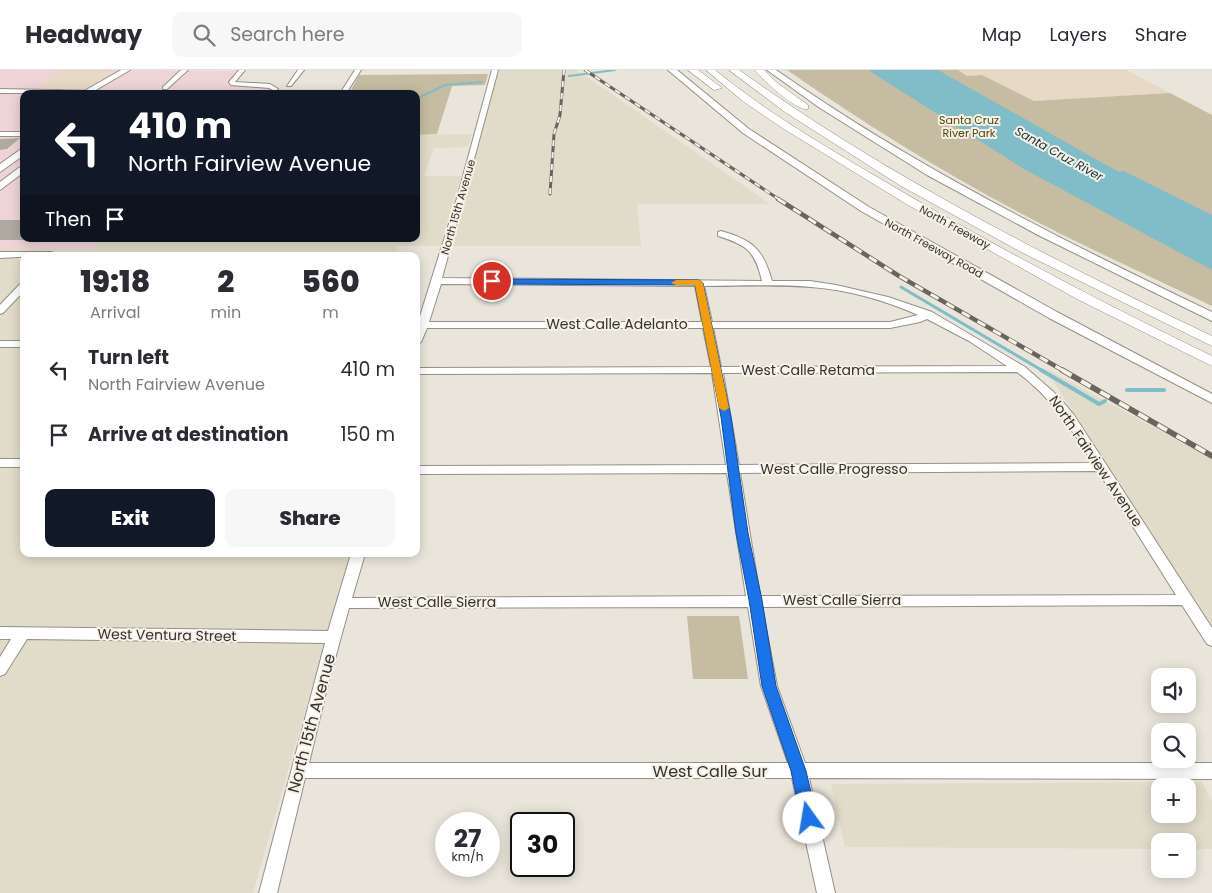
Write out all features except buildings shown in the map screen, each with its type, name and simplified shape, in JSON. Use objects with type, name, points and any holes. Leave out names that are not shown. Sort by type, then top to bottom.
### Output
[{"type":"highway","points":[[692,70],[778,131],[872,187],[908,201]]},
{"type":"highway","name":"North Freeway","points":[[710,70],[815,144],[908,201],[1061,286],[1212,362]]},
{"type":"highway","name":"North Freeway","points":[[734,70],[765,94],[837,141],[934,198],[1046,259],[1212,342]]},
{"type":"highway","points":[[759,70],[773,84],[934,198]]},
{"type":"main road","name":"North Freeway Road","points":[[672,70],[746,131],[865,209],[1052,315],[1212,399]]},
{"type":"main road","points":[[771,70],[850,124],[957,186],[1119,272],[1212,317]]},
{"type":"main road","points":[[90,90],[123,72]]},
{"type":"main road","points":[[104,90],[119,79],[123,72]]},
{"type":"main road","points":[[0,169],[20,153]]},
{"type":"main road","points":[[0,187],[20,170]]},
{"type":"street","points":[[165,88],[185,70]]},
{"type":"street","points":[[242,70],[232,82],[240,85],[270,86],[275,89]]},
{"type":"street","points":[[289,85],[300,70]]},
{"type":"street","points":[[345,90],[358,70]]},
{"type":"street","name":"North 15th Avenue","points":[[420,334],[437,281],[495,70]]},
{"type":"street","points":[[0,90],[20,91]]},
{"type":"street","points":[[0,134],[20,134]]},
{"type":"street","points":[[721,234],[746,243],[755,250],[763,261],[768,284]]},
{"type":"street","points":[[0,255],[20,255]]},
{"type":"street","name":"North Fairview Avenue","points":[[437,281],[810,284],[843,288],[907,306],[928,314],[1021,369],[1052,394],[1188,600],[1212,640]]},
{"type":"street","points":[[699,283],[726,417],[732,470],[756,600],[769,686],[799,771],[826,893]]},
{"type":"street","points":[[0,311],[20,289]]},
{"type":"street","name":"West Calle Adelanto","points":[[424,325],[890,325],[916,320],[928,314]]},
{"type":"street","points":[[0,344],[20,344]]},
{"type":"street","name":"West Calle Retama","points":[[420,371],[1021,369]]},
{"type":"street","points":[[0,462],[20,463]]},
{"type":"street","name":"West Calle Progresso","points":[[420,470],[1101,467]]},
{"type":"street","name":"North 15th Avenue","points":[[268,893],[298,770],[357,557]]},
{"type":"street","name":"West Calle Sierra","points":[[345,603],[756,600],[1188,600]]},
{"type":"street","name":"West Ventura Street","points":[[0,633],[334,637]]},
{"type":"street","points":[[0,670],[22,634]]},
{"type":"street","name":"West Calle Sur","points":[[298,770],[1212,771]]},
{"type":"shaded area","points":[[0,70],[245,71],[235,82],[236,84],[272,85],[279,89],[341,89],[20,90],[20,242],[100,242],[94,249],[0,249]]},
{"type":"shaded area","points":[[59,70],[116,70],[86,89],[36,88]]},
{"type":"shaded area","points":[[499,70],[577,70],[770,204],[637,204],[641,246],[450,246]]},
{"type":"shaded area","points":[[958,70],[1127,70],[1170,93],[1034,101],[982,75],[967,76]]},
{"type":"shaded area","points":[[472,134],[468,147],[434,148],[424,176],[461,176],[440,246],[398,246],[396,252],[20,252],[20,557],[349,557],[253,893],[0,893],[0,249],[94,249],[100,242],[420,242],[420,135]]},
{"type":"shaded area","points":[[1045,368],[1212,459],[1212,628]]},
{"type":"shaded area","points":[[1151,782],[1151,823],[1196,823],[1196,782],[1202,782],[1212,801],[1212,849],[1196,849],[1196,833],[1151,833],[1151,849],[845,847],[831,784]]},
{"type":"green space","name":"Santa Cruz River Park","points":[[787,70],[958,70],[967,76],[982,75],[1034,101],[1170,93],[1212,115],[1212,306],[1025,216],[990,197],[853,115]]},
{"type":"green space","points":[[488,74],[485,85],[452,86],[437,134],[420,135],[420,90],[351,90],[359,75]]},
{"type":"green space","points":[[687,616],[739,616],[748,679],[693,679]]},
{"type":"water","name":"Santa Cruz River","points":[[868,70],[938,70],[1106,165],[1120,172],[1124,171],[1212,215],[1212,270],[1024,169]]},
{"type":"waterway","points":[[569,76],[615,70]]},
{"type":"waterway","points":[[420,97],[445,85],[482,82]]},
{"type":"waterway","points":[[901,287],[1043,371]]},
{"type":"waterway","points":[[1041,370],[1099,404],[1105,401]]},
{"type":"waterway","points":[[1127,390],[1164,390]]},
{"type":"railway","points":[[550,194],[554,134],[560,115],[564,70]]},
{"type":"railway","points":[[585,70],[780,200]]},
{"type":"railway","points":[[778,199],[899,276],[1064,371]]},
{"type":"railway","points":[[1062,370],[1212,456]]},
{"type":"slow traffic","points":[[676,283],[699,283],[724,408]]},
{"type":"route","points":[[492,281],[699,283],[726,417],[742,533],[756,600],[769,686],[799,771],[809,818]]}]
